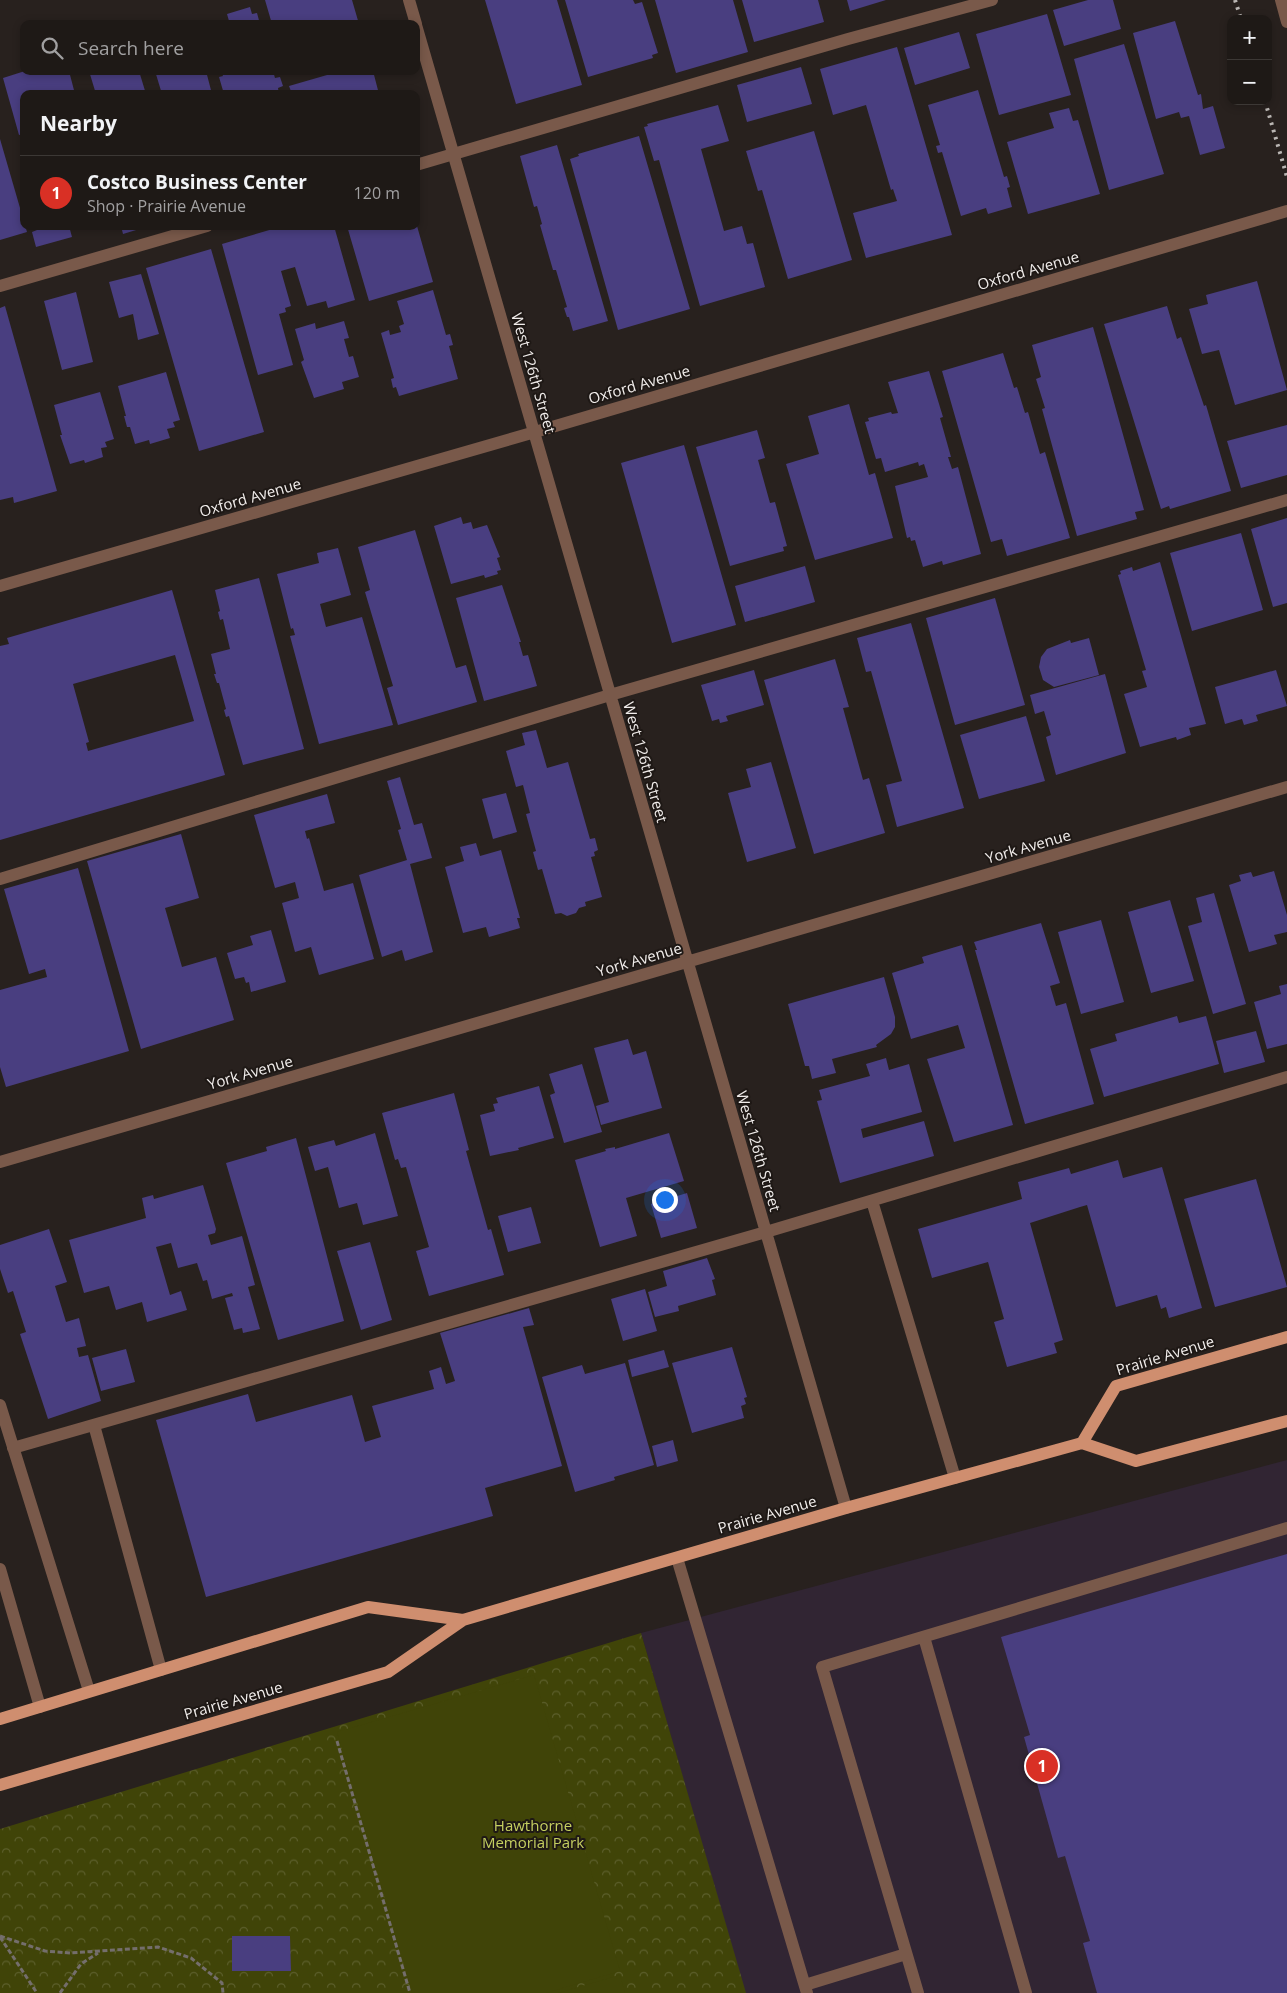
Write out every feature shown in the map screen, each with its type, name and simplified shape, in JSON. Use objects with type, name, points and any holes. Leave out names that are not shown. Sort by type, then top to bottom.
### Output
[{"type":"main road","name":"Prairie Avenue","points":[[0,1785],[388,1672],[463,1620],[846,1508],[1082,1443],[1116,1386],[1287,1337]]},
{"type":"main road","points":[[1082,1443],[1136,1461],[1287,1421]]},
{"type":"main road","name":"Prairie Avenue","points":[[0,1718],[368,1607],[463,1620]]},
{"type":"street","name":"West 126th Street","points":[[409,0],[415,20]]},
{"type":"street","points":[[420,164],[848,39],[992,0]]},
{"type":"street","points":[[1280,0],[1287,22]]},
{"type":"street","name":"West 126th Street","points":[[420,39],[846,1508]]},
{"type":"street","name":"Oxford Avenue","points":[[0,586],[534,432],[1287,211]]},
{"type":"street","points":[[0,286],[193,230]]},
{"type":"street","points":[[0,879],[610,695],[1287,500]]},
{"type":"street","name":"York Avenue","points":[[0,1162],[1287,787]]},
{"type":"street","points":[[13,1448],[766,1232],[1287,1077]]},
{"type":"street","points":[[872,1201],[954,1478]]},
{"type":"street","points":[[0,1405],[89,1691]]},
{"type":"street","points":[[94,1425],[161,1670]]},
{"type":"street","points":[[918,1993],[822,1667],[1287,1528]]},
{"type":"street","points":[[676,1558],[806,1989],[906,1954]]},
{"type":"street","points":[[0,1569],[5,1603],[40,1706]]},
{"type":"street","points":[[924,1637],[1026,1993]]},
{"type":"path","points":[[337,1741],[410,1993]]},
{"type":"path","points":[[0,1937],[45,1951],[98,1952],[158,1947],[191,1958],[222,1983],[223,1993]]},
{"type":"path","points":[[0,1937],[37,1993]]},
{"type":"path","points":[[60,1993],[81,1964],[98,1952]]},
{"type":"shaded area","points":[[1287,1460],[1287,1993],[745,1993],[641,1633]]},
{"type":"green space","name":"Hawthorne Memorial Park","points":[[641,1633],[746,1993],[0,1993],[0,1829]]},
{"type":"green space","points":[[534,1675],[620,1971],[546,1993],[412,1993],[337,1732]]},
{"type":"green space","points":[[620,1975],[625,1993],[558,1993]]},
{"type":"building","points":[[265,0],[352,0],[358,20],[271,20]]},
{"type":"building","points":[[485,0],[557,0],[582,85],[516,104]]},
{"type":"building","points":[[565,0],[633,0],[635,4],[642,2],[658,53],[652,55],[653,58],[588,77]]},
{"type":"building","points":[[655,0],[733,0],[748,52],[676,73]]},
{"type":"building","points":[[742,0],[818,0],[824,22],[754,42]]},
{"type":"building","points":[[847,0],[886,0],[850,11]]},
{"type":"building","points":[[1088,0],[1113,0],[1121,29],[1064,46],[1053,10]]},
{"type":"building","points":[[250,7],[252,14],[257,13],[259,20],[229,20],[227,14]]},
{"type":"building","points":[[1047,14],[1071,95],[999,115],[976,34]]},
{"type":"building","points":[[1175,21],[1198,95],[1201,94],[1203,109],[1213,106],[1225,148],[1200,155],[1189,116],[1181,118],[1179,112],[1156,119],[1133,33]]},
{"type":"building","points":[[959,32],[970,68],[915,85],[904,48]]},
{"type":"building","points":[[1124,44],[1164,174],[1109,190],[1074,59]]},
{"type":"building","points":[[897,47],[952,235],[866,258],[853,213],[897,201],[893,189],[891,190],[866,105],[833,115],[820,69]]},
{"type":"building","points":[[801,67],[812,104],[747,122],[737,85]]},
{"type":"building","points":[[20,73],[20,75],[70,75],[74,90],[20,90],[19,135],[3,78]]},
{"type":"building","points":[[90,75],[140,75],[145,90],[95,90]]},
{"type":"building","points":[[156,75],[207,75],[211,90],[161,90]]},
{"type":"building","points":[[274,75],[275,78],[280,77],[283,86],[278,88],[278,90],[223,90],[219,77]]},
{"type":"building","points":[[327,75],[374,75],[378,90],[290,90],[289,86]]},
{"type":"building","points":[[978,90],[1004,177],[1007,176],[1010,187],[1007,188],[1012,207],[988,214],[986,208],[961,216],[942,152],[938,153],[936,146],[940,145],[928,105]]},
{"type":"building","points":[[718,105],[729,141],[701,149],[724,231],[742,226],[747,244],[753,243],[765,287],[700,306],[659,160],[654,161],[644,127],[648,126],[647,124]]},
{"type":"building","points":[[1069,108],[1073,121],[1078,120],[1100,194],[1028,214],[1007,142],[1054,128],[1049,113]]},
{"type":"building","points":[[814,131],[852,260],[788,279],[762,190],[758,191],[746,151]]},
{"type":"building","points":[[639,136],[690,309],[618,330],[570,159],[579,156],[578,154]]},
{"type":"building","points":[[0,139],[20,208],[20,230],[26,230],[27,232],[0,240]]},
{"type":"building","points":[[557,145],[608,321],[573,331],[564,308],[567,307],[556,270],[553,270],[540,225],[542,224],[537,206],[534,207],[520,156]]},
{"type":"building","points":[[37,230],[70,230],[72,237],[36,247],[32,232]]},
{"type":"building","points":[[122,230],[136,230],[123,234]]},
{"type":"building","points":[[269,230],[335,230],[355,300],[328,308],[326,301],[307,306],[295,267],[281,271],[291,306],[285,308],[286,312],[279,314],[293,365],[258,375],[222,244]]},
{"type":"building","points":[[348,230],[418,230],[433,282],[369,301]]},
{"type":"building","points":[[211,249],[264,432],[199,451],[146,268]]},
{"type":"building","points":[[141,274],[159,334],[138,340],[133,314],[119,318],[109,282]]},
{"type":"building","points":[[1257,281],[1287,390],[1235,405],[1219,350],[1202,354],[1189,309],[1208,304],[1206,295]]},
{"type":"building","points":[[433,290],[446,335],[450,334],[453,345],[449,346],[458,379],[399,396],[396,387],[393,388],[391,379],[394,378],[381,333],[389,330],[390,335],[401,332],[399,326],[404,324],[397,301]]},
{"type":"building","points":[[76,292],[93,362],[62,370],[44,301]]},
{"type":"building","points":[[5,306],[57,491],[14,503],[13,497],[0,500],[0,308]]},
{"type":"building","points":[[1167,306],[1177,339],[1181,337],[1204,406],[1206,405],[1231,491],[1170,509],[1169,506],[1161,509],[1104,324]]},
{"type":"building","points":[[344,321],[349,338],[344,339],[349,357],[353,356],[359,377],[342,382],[344,389],[314,398],[301,362],[304,360],[295,329],[315,323],[316,329]]},
{"type":"building","points":[[1093,327],[1144,510],[1135,512],[1137,519],[1077,536],[1042,409],[1045,408],[1036,379],[1041,377],[1032,345]]},
{"type":"building","points":[[1003,353],[1014,388],[1017,387],[1025,413],[1028,412],[1040,454],[1045,452],[1070,538],[1007,556],[1002,539],[991,542],[942,371]]},
{"type":"building","points":[[929,371],[943,417],[940,418],[951,457],[948,457],[952,469],[958,467],[981,554],[943,565],[942,561],[923,567],[915,540],[911,541],[910,537],[907,538],[895,486],[928,477],[924,464],[919,466],[918,462],[885,472],[881,458],[876,459],[865,422],[869,421],[868,418],[891,412],[892,414],[898,413],[888,382]]},
{"type":"building","points":[[166,372],[180,420],[173,422],[175,427],[167,429],[170,438],[150,444],[149,440],[135,444],[130,427],[127,427],[118,386]]},
{"type":"building","points":[[100,392],[114,439],[105,442],[107,447],[101,448],[103,457],[85,463],[84,460],[70,464],[60,435],[62,435],[54,405]]},
{"type":"building","points":[[849,404],[869,475],[875,473],[893,538],[815,560],[786,464],[819,454],[808,416]]},
{"type":"building","points":[[1287,425],[1287,475],[1241,488],[1227,441]]},
{"type":"building","points":[[757,430],[765,458],[758,460],[770,503],[775,502],[787,546],[783,547],[784,551],[730,566],[696,447]]},
{"type":"building","points":[[684,445],[736,625],[672,643],[621,463]]},
{"type":"building","points":[[461,517],[463,524],[471,522],[473,529],[487,525],[500,557],[497,558],[501,570],[497,571],[498,574],[485,578],[484,575],[451,584],[434,526]]},
{"type":"building","points":[[1287,518],[1287,603],[1273,607],[1251,529]]},
{"type":"building","points":[[415,530],[456,668],[466,665],[477,702],[398,725],[387,688],[393,686],[365,592],[370,590],[358,547]]},
{"type":"building","points":[[1241,533],[1263,610],[1192,631],[1170,553]]},
{"type":"building","points":[[338,548],[351,595],[320,604],[326,627],[362,617],[393,725],[319,744],[290,636],[295,635],[293,628],[291,629],[277,574],[319,563],[317,553]]},
{"type":"building","points":[[1160,562],[1206,724],[1189,728],[1191,735],[1177,740],[1176,737],[1140,747],[1124,694],[1147,687],[1142,671],[1146,670],[1118,575],[1121,574],[1120,571],[1132,567],[1133,571]]},
{"type":"building","points":[[805,566],[815,602],[745,622],[735,586]]},
{"type":"building","points":[[259,578],[304,749],[243,765],[229,716],[226,717],[224,710],[226,709],[219,683],[217,683],[214,674],[216,674],[211,654],[230,649],[223,619],[220,620],[215,590]]},
{"type":"building","points":[[502,585],[521,642],[519,642],[523,656],[528,655],[537,686],[484,701],[456,598]]},
{"type":"building","points":[[172,590],[225,775],[0,840],[0,646],[9,644],[7,638]],"holes":[[[175,655],[194,721],[88,751],[86,743],[89,742],[73,684]]]},
{"type":"building","points":[[995,598],[1025,705],[955,725],[926,618]]},
{"type":"building","points":[[911,623],[964,808],[897,827],[886,785],[902,781],[871,671],[866,672],[857,638]]},
{"type":"building","points":[[1089,638],[1099,675],[1054,687],[1043,680],[1039,667],[1041,657],[1047,649],[1070,640],[1071,643]]},
{"type":"building","points":[[835,659],[849,707],[843,708],[863,780],[869,778],[885,833],[814,854],[764,680]]},
{"type":"building","points":[[754,670],[764,705],[726,716],[728,721],[720,723],[719,719],[712,721],[701,685]]},
{"type":"building","points":[[1276,670],[1287,706],[1256,715],[1258,721],[1244,725],[1242,719],[1225,724],[1215,687]]},
{"type":"building","points":[[1105,674],[1126,753],[1056,775],[1046,737],[1051,735],[1044,711],[1035,714],[1030,695]]},
{"type":"building","points":[[1026,716],[1045,781],[979,799],[960,735]]},
{"type":"building","points":[[536,730],[547,768],[568,762],[590,839],[595,838],[598,850],[594,852],[595,856],[591,857],[602,897],[585,902],[586,906],[579,908],[576,913],[567,916],[561,913],[555,914],[542,869],[538,870],[533,852],[536,851],[526,814],[530,813],[523,785],[516,787],[506,751],[525,745],[522,733]]},
{"type":"building","points":[[771,762],[796,848],[747,862],[728,793],[751,787],[746,769]]},
{"type":"building","points":[[400,777],[414,825],[422,823],[432,858],[410,864],[433,952],[405,961],[402,950],[382,957],[359,875],[407,860],[398,830],[401,829],[387,781]]},
{"type":"building","points":[[506,793],[517,832],[493,839],[482,799]]},
{"type":"building","points":[[327,794],[335,823],[305,831],[307,839],[309,838],[324,891],[353,883],[374,959],[319,975],[311,947],[295,952],[282,903],[299,898],[295,882],[275,888],[254,815]]},
{"type":"building","points":[[181,834],[199,898],[165,908],[182,967],[216,957],[234,1020],[141,1049],[87,861]]},
{"type":"building","points":[[476,843],[480,856],[501,850],[520,918],[517,918],[520,928],[489,937],[486,927],[463,933],[445,867],[464,861],[460,847]]},
{"type":"building","points":[[78,868],[129,1051],[6,1087],[0,1067],[0,990],[47,977],[45,969],[29,974],[4,889]]},
{"type":"building","points":[[1274,871],[1287,915],[1287,932],[1274,935],[1277,944],[1249,952],[1229,885],[1241,881],[1239,875],[1251,872],[1253,877]]},
{"type":"building","points":[[1214,893],[1246,1004],[1213,1014],[1188,926],[1202,922],[1196,898]]},
{"type":"building","points":[[1170,900],[1194,981],[1151,993],[1128,912]]},
{"type":"building","points":[[1101,920],[1124,1002],[1081,1014],[1058,932]]},
{"type":"building","points":[[1041,923],[1060,983],[1050,986],[1056,1006],[1066,1003],[1094,1104],[1025,1124],[974,942]]},
{"type":"building","points":[[271,930],[286,982],[251,992],[249,982],[246,983],[244,977],[235,979],[227,953],[253,945],[250,936]]},
{"type":"building","points":[[962,945],[1013,1125],[954,1142],[927,1059],[965,1048],[958,1025],[911,1039],[892,973],[924,963],[922,957]]},
{"type":"building","points":[[884,977],[895,1017],[895,1027],[891,1034],[876,1045],[877,1047],[832,1059],[836,1073],[812,1079],[809,1066],[805,1066],[788,1004]]},
{"type":"building","points":[[1287,984],[1287,1044],[1267,1049],[1254,1002],[1281,994],[1279,986]]},
{"type":"building","points":[[1177,1016],[1179,1023],[1206,1016],[1219,1064],[1104,1097],[1090,1049],[1117,1041],[1115,1034]]},
{"type":"building","points":[[1256,1031],[1265,1062],[1224,1073],[1216,1041]]},
{"type":"building","points":[[628,1039],[633,1055],[646,1051],[662,1108],[601,1125],[596,1106],[609,1102],[594,1048]]},
{"type":"building","points":[[886,1058],[889,1070],[909,1064],[922,1112],[861,1129],[863,1138],[924,1121],[934,1156],[840,1183],[817,1101],[822,1100],[819,1090],[870,1076],[866,1064]]},
{"type":"building","points":[[582,1064],[602,1132],[564,1143],[550,1095],[555,1093],[549,1074]]},
{"type":"building","points":[[539,1086],[554,1138],[518,1148],[519,1150],[490,1156],[480,1115],[495,1111],[493,1104],[498,1103],[496,1098]]},
{"type":"building","points":[[454,1093],[469,1150],[466,1151],[488,1230],[491,1229],[504,1275],[429,1296],[416,1251],[429,1247],[406,1167],[401,1168],[398,1159],[395,1160],[382,1113]]},
{"type":"building","points":[[375,1133],[398,1216],[363,1225],[357,1203],[339,1208],[328,1167],[315,1171],[308,1147],[334,1140],[336,1146]]},
{"type":"building","points":[[669,1133],[684,1181],[626,1198],[637,1236],[600,1247],[575,1160],[606,1151],[605,1149],[615,1147],[615,1149]]},
{"type":"building","points":[[296,1138],[344,1321],[278,1340],[226,1163],[267,1151],[266,1147]]},
{"type":"building","points":[[1118,1160],[1123,1178],[1162,1167],[1202,1308],[1169,1318],[1166,1307],[1161,1309],[1157,1295],[1116,1307],[1087,1205],[1080,1207],[1030,1223],[1063,1340],[1054,1343],[1057,1353],[1007,1367],[994,1322],[1004,1319],[988,1262],[932,1278],[918,1229],[1022,1199],[1018,1182],[1069,1168],[1071,1174]]},
{"type":"building","points":[[1256,1179],[1287,1287],[1215,1307],[1184,1199]]},
{"type":"building","points":[[203,1185],[216,1229],[215,1233],[208,1235],[211,1245],[242,1236],[255,1285],[248,1287],[260,1329],[243,1333],[242,1328],[234,1330],[225,1298],[233,1296],[232,1293],[212,1299],[207,1280],[203,1281],[197,1263],[178,1268],[171,1243],[156,1247],[170,1295],[181,1291],[187,1310],[147,1322],[142,1302],[116,1310],[109,1286],[84,1293],[69,1240],[146,1218],[142,1198],[153,1195],[154,1199]]},
{"type":"building","points":[[687,1193],[697,1228],[661,1238],[651,1204]]},
{"type":"building","points":[[531,1207],[541,1243],[508,1252],[498,1216]]},
{"type":"building","points":[[49,1229],[67,1282],[55,1286],[66,1322],[79,1318],[86,1346],[77,1348],[79,1357],[88,1355],[101,1401],[48,1419],[20,1334],[26,1332],[13,1291],[8,1293],[0,1269],[0,1245]]},
{"type":"building","points":[[370,1242],[392,1320],[361,1330],[337,1251]]},
{"type":"building","points":[[707,1258],[715,1279],[712,1280],[716,1295],[678,1306],[679,1311],[655,1317],[648,1292],[667,1286],[663,1271]]},
{"type":"building","points":[[645,1289],[657,1331],[623,1341],[611,1299]]},
{"type":"building","points":[[529,1308],[534,1325],[523,1327],[562,1466],[485,1488],[493,1516],[206,1597],[156,1420],[248,1394],[256,1422],[352,1395],[365,1442],[381,1437],[372,1406],[434,1389],[429,1371],[441,1367],[446,1384],[455,1381],[440,1333]]},
{"type":"building","points":[[732,1347],[747,1397],[744,1398],[746,1404],[741,1406],[744,1418],[692,1433],[672,1363]]},
{"type":"building","points":[[126,1349],[135,1382],[101,1391],[92,1358]]},
{"type":"building","points":[[664,1350],[669,1367],[632,1377],[628,1360]]},
{"type":"building","points":[[625,1363],[654,1465],[614,1477],[615,1480],[575,1492],[542,1377],[582,1365],[585,1374]]},
{"type":"building","points":[[673,1440],[678,1461],[657,1467],[652,1446]]},
{"type":"building","points":[[1287,1554],[1287,1993],[1097,1993],[1083,1943],[1090,1941],[1065,1856],[1058,1858],[1024,1737],[1030,1735],[1001,1637]]},
{"type":"building","points":[[232,1936],[290,1936],[291,1971],[232,1971]]},
{"type":"railway","points":[[1235,0],[1240,15]]},
{"type":"railway","points":[[1266,105],[1287,177]]},
{"type":"place","name":"Costco Business Center","points":[[1042,1766]]}]
